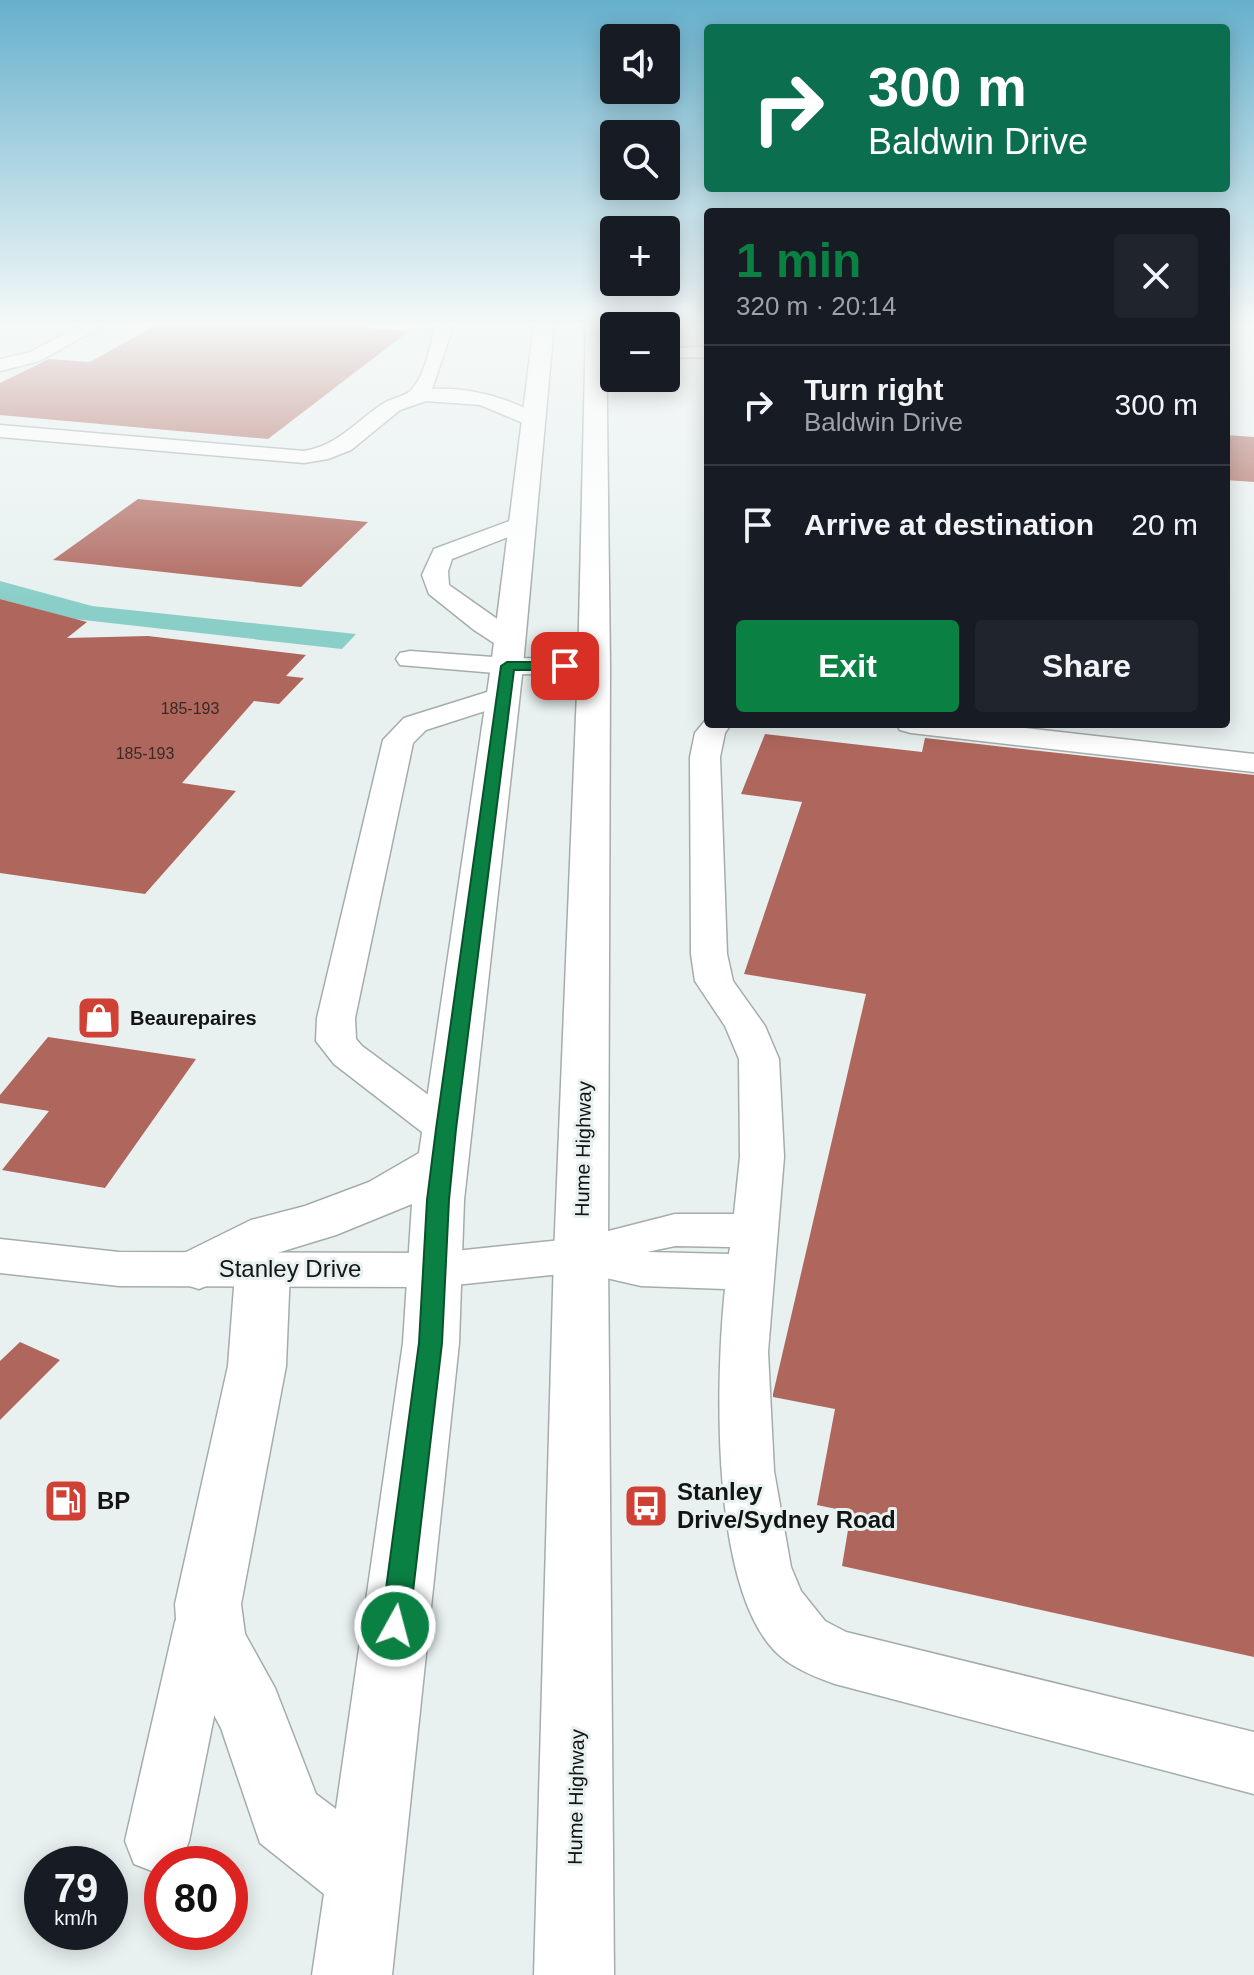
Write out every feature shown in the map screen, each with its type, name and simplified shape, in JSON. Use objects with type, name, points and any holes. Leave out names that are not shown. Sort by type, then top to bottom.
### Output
[{"type":"highway","points":[[352,1975],[431,1343],[444,1145],[507,667],[535,416]]},
{"type":"highway","name":"Hume Highway","points":[[574,1975],[581,1255],[600,416]]},
{"type":"highway","points":[[199,1269],[270,1234],[317,1222],[387,1195],[444,1145]]},
{"type":"highway","points":[[263,1269],[257,1366],[208,1604],[211,1634],[225,1668],[250,1712],[271,1765],[286,1817],[364,1878]]},
{"type":"street","points":[[0,431],[304,457],[330,454],[344,448],[381,416]]},
{"type":"street","points":[[507,667],[462,608],[438,589],[434,581],[443,554],[523,523]]},
{"type":"street","points":[[410,659],[507,667],[594,667]]},
{"type":"street","points":[[444,1145],[336,1041],[336,1018],[398,740],[415,724],[507,667]]},
{"type":"street","points":[[713,728],[705,757],[709,954],[714,981],[745,1026],[759,1059],[762,1157],[743,1352],[747,1471],[763,1567],[778,1607],[804,1640],[835,1657],[1254,1763]]},
{"type":"street","points":[[946,728],[1254,763]]},
{"type":"street","name":"Stanley Drive","points":[[0,1256],[103,1268],[436,1270],[581,1255],[641,1269],[754,1251]]},
{"type":"street","points":[[157,1841],[208,1604]]},
{"type":"shaded area","points":[[0,581],[92,606],[356,634],[342,649],[74,619],[0,599]]},
{"type":"building","points":[[13,416],[298,416],[268,439]]},
{"type":"building","points":[[1230,435],[1254,437],[1254,482],[1230,480]]},
{"type":"building","points":[[138,499],[368,522],[301,587],[53,560]]},
{"type":"building","points":[[0,599],[87,622],[67,638],[148,636],[306,655],[286,676],[304,678],[279,704],[254,701],[182,783],[236,791],[145,894],[0,873]]},
{"type":"building","points":[[765,734],[922,752],[925,738],[1254,775],[1254,1657],[842,1566],[851,1512],[817,1505],[835,1409],[773,1397],[773,1394],[866,994],[744,974],[802,802],[741,794]]},
{"type":"building","points":[[48,1037],[196,1059],[105,1188],[2,1170],[49,1111],[0,1103],[0,1095]]},
{"type":"building","points":[[20,1342],[60,1360],[0,1420],[0,1361]]},
{"type":"place","name":"Beaurepaires","points":[[99,1018]]},
{"type":"place","name":"BP","points":[[66,1501]]},
{"type":"place","name":"Stanley Drive/Sydney Road","points":[[646,1506]]},
{"type":"route","points":[[395,1626],[431,1343],[438,1200],[446,1129],[507,666],[565,666]]}]
